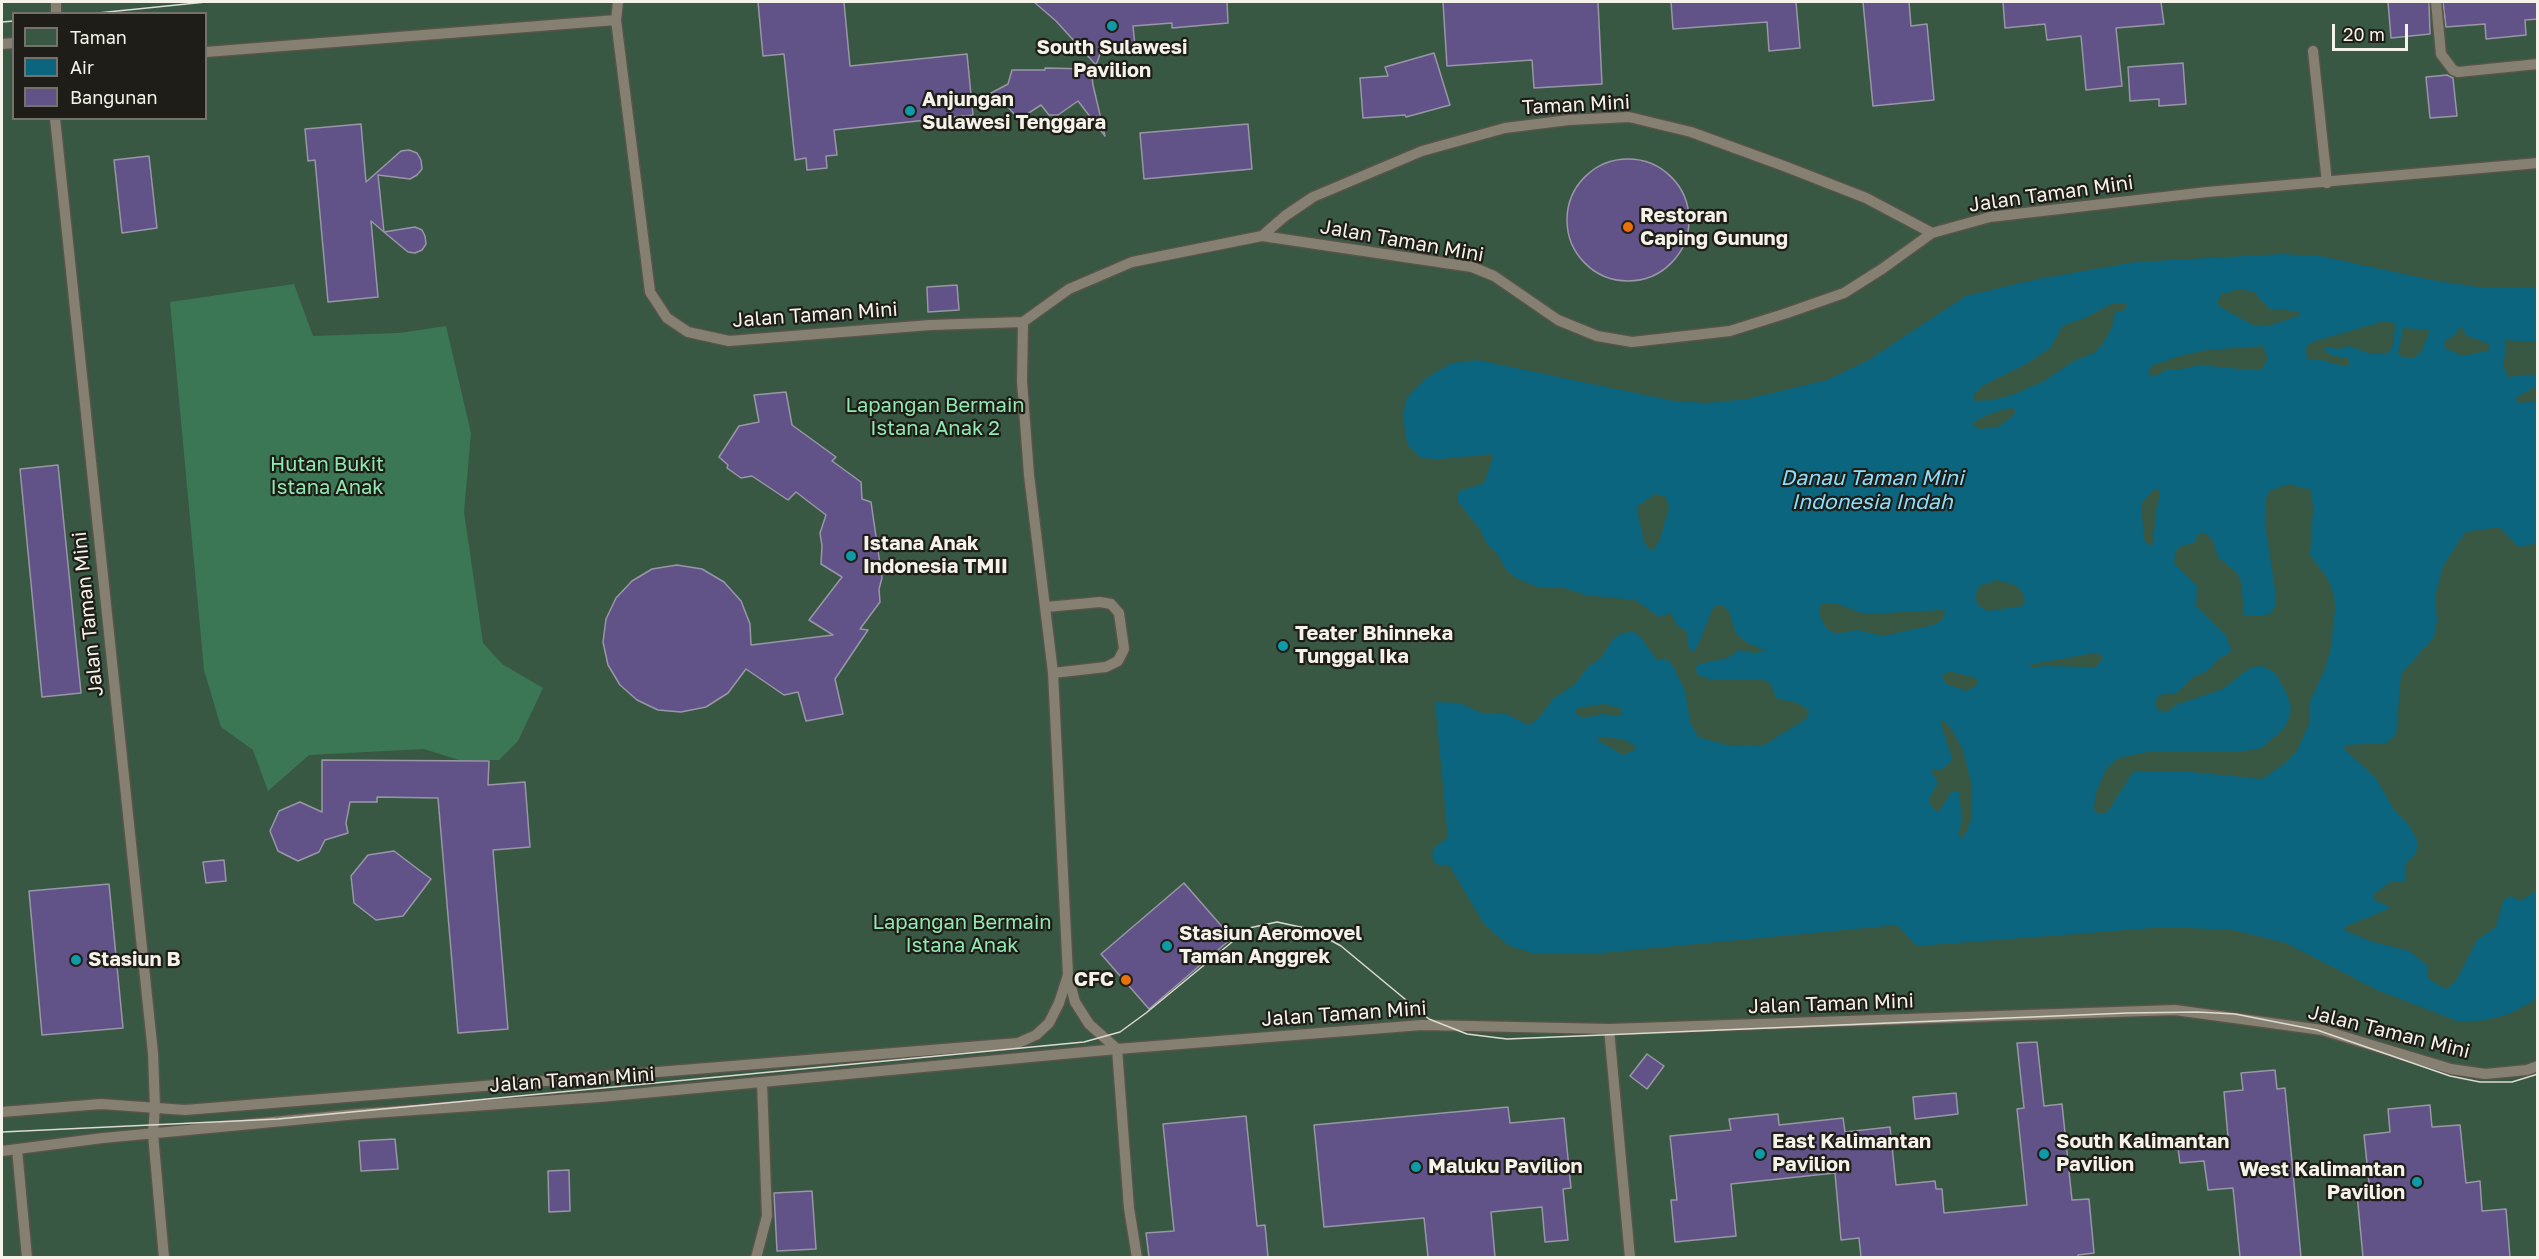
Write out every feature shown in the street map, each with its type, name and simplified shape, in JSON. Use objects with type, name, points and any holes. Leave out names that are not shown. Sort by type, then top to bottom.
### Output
[{"type":"lane","name":"Jalan Taman Mini","points":[[618,2],[616,20],[650,292],[667,318],[688,332],[729,341],[930,325],[1023,322],[1069,289],[1132,262],[1262,236],[1472,267],[1494,276],[1558,320],[1597,336],[1632,342],[1730,331],[1797,310],[1844,293],[1932,233],[1990,217],[2207,192],[2538,163]]},
{"type":"lane","points":[[2436,2],[2441,54],[2453,70],[2458,72],[2538,64]]},
{"type":"lane","points":[[207,52],[616,20]]},
{"type":"lane","points":[[2313,51],[2327,183]]},
{"type":"lane","name":"Taman Mini","points":[[1262,236],[1285,216],[1313,197],[1422,152],[1505,128],[1569,120],[1629,117],[1691,132],[1784,166],[1866,198],[1932,233]]},
{"type":"lane","name":"Jalan Taman Mini","points":[[55,120],[153,1053],[155,1107]]},
{"type":"lane","name":"Jalan Taman Mini","points":[[1023,322],[1022,381],[1029,475],[1053,673],[1068,975],[1075,1002],[1089,1024],[1117,1049]]},
{"type":"lane","points":[[1046,607],[1100,602],[1111,604],[1119,613],[1124,649],[1118,661],[1106,667],[1053,673]]},
{"type":"lane","name":"Jalan Taman Mini","points":[[2,1112],[101,1104],[185,1110],[1018,1043],[1036,1035],[1049,1023],[1059,1003],[1068,975]]},
{"type":"lane","name":"Jalan Taman Mini","points":[[2,1151],[358,1114],[762,1083],[1117,1049],[1422,1025],[1609,1029],[2175,1010],[2322,1030],[2451,1069],[2485,1074],[2527,1070],[2538,1066]]},
{"type":"lane","points":[[1609,1029],[1630,1257]]},
{"type":"lane","points":[[1117,1049],[1129,1208],[1137,1257]]},
{"type":"lane","points":[[756,1257],[767,1216],[762,1083]]},
{"type":"lane","points":[[155,1107],[153,1134],[164,1257]]},
{"type":"lane","points":[[17,1149],[27,1257]]},
{"type":"green space","points":[[2,2],[2537,2],[2537,1257],[2,1258]]},
{"type":"green space","name":"Hutan Bukit Istana Anak","points":[[294,284],[313,336],[399,333],[446,326],[471,433],[464,512],[483,643],[502,664],[543,688],[518,741],[499,760],[459,760],[424,749],[309,755],[268,791],[253,750],[221,727],[204,670],[170,302]]},
{"type":"water","name":"Danau Taman Mini Indonesia Indah","points":[[2282,254],[2320,256],[2432,280],[2478,287],[2537,287],[2537,342],[2505,340],[2503,365],[2508,377],[2537,374],[2537,386],[2515,398],[2521,403],[2537,401],[2537,543],[2519,547],[2499,527],[2465,532],[2443,566],[2435,596],[2437,621],[2434,637],[2401,674],[2396,735],[2386,743],[2346,745],[2344,749],[2376,778],[2394,810],[2408,824],[2418,846],[2415,854],[2406,863],[2405,882],[2390,882],[2373,895],[2373,899],[2388,906],[2389,909],[2346,926],[2344,930],[2370,941],[2409,951],[2427,965],[2428,978],[2445,989],[2456,981],[2477,940],[2496,927],[2503,901],[2511,896],[2521,901],[2537,890],[2538,996],[2509,1014],[2485,1020],[2460,1022],[2377,990],[2286,943],[2233,930],[2166,927],[1917,946],[1897,925],[1590,954],[1535,954],[1508,945],[1484,924],[1449,865],[1439,866],[1434,862],[1432,852],[1437,845],[1448,838],[1435,702],[1460,703],[1482,713],[1506,714],[1529,725],[1539,718],[1553,699],[1575,684],[1589,666],[1601,658],[1613,639],[1622,633],[1633,632],[1640,636],[1656,659],[1668,660],[1674,668],[1685,691],[1690,722],[1698,737],[1731,746],[1764,745],[1806,719],[1809,713],[1797,703],[1776,698],[1771,685],[1764,679],[1709,679],[1698,675],[1695,669],[1699,664],[1728,658],[1739,650],[1754,653],[1766,651],[1746,642],[1735,632],[1729,611],[1722,605],[1717,605],[1712,610],[1698,645],[1692,652],[1689,649],[1687,632],[1676,624],[1671,613],[1659,617],[1635,600],[1586,595],[1560,587],[1538,587],[1518,579],[1507,571],[1497,554],[1485,541],[1480,529],[1457,501],[1458,493],[1462,490],[1480,485],[1485,481],[1492,454],[1440,459],[1420,458],[1407,444],[1403,416],[1406,399],[1426,378],[1452,363],[1477,360],[1674,401],[1707,403],[1747,399],[1827,380],[1867,361],[1966,296],[2038,279],[2135,262]],"holes":[[[2239,289],[2254,292],[2270,309],[2301,313],[2269,326],[2253,325],[2217,305],[2220,295]],[[2113,303],[2126,303],[2125,310],[2115,312],[2112,327],[2103,344],[2094,353],[2074,361],[2044,381],[2012,395],[1993,400],[1973,401],[1973,394],[1984,385],[2028,363],[2050,348],[2062,327]],[[2384,321],[2394,323],[2393,345],[2388,353],[2372,354],[2348,346],[2339,349],[2326,347],[2324,349],[2328,354],[2350,359],[2350,364],[2344,366],[2317,359],[2307,359],[2306,347],[2312,342]],[[2461,326],[2467,336],[2487,343],[2490,350],[2462,356],[2444,346],[2445,341],[2455,335]],[[2403,328],[2430,330],[2421,352],[2415,357],[2404,358],[2398,353]],[[2262,346],[2266,351],[2267,361],[2262,369],[2201,365],[2177,370],[2167,369],[2156,376],[2151,376],[2148,372],[2151,366],[2179,356],[2207,350]],[[2014,408],[2013,416],[1998,427],[1982,429],[1973,427],[1973,422],[2004,409]],[[2288,484],[2311,490],[2313,508],[2310,555],[2328,579],[2334,596],[2335,608],[2331,647],[2325,669],[2310,701],[2310,722],[2297,751],[2285,763],[2262,779],[2190,772],[2133,772],[2108,811],[2098,814],[2094,810],[2095,795],[2106,769],[2118,758],[2153,751],[2244,751],[2261,748],[2288,722],[2291,708],[2286,692],[2275,673],[2263,666],[2251,667],[2223,689],[2178,704],[2167,712],[2157,710],[2158,695],[2176,693],[2195,676],[2206,672],[2218,659],[2230,653],[2231,650],[2226,636],[2196,606],[2197,586],[2174,563],[2175,552],[2181,546],[2194,543],[2199,533],[2207,534],[2213,541],[2218,557],[2236,572],[2241,581],[2244,615],[2261,616],[2271,613],[2276,605],[2265,525],[2266,499],[2269,491]],[[2154,489],[2159,489],[2153,544],[2150,546],[2144,540],[2141,504]],[[1655,494],[1665,496],[1669,508],[1660,539],[1654,549],[1649,549],[1644,542],[1638,506]],[[1997,580],[2015,585],[2022,592],[2025,601],[2023,606],[1988,611],[1978,605],[1975,596],[1979,586]],[[1823,603],[1837,604],[1865,614],[1943,610],[1946,612],[1941,621],[1933,625],[1883,636],[1857,630],[1836,634],[1826,628],[1819,614],[1819,606]],[[2099,653],[2103,658],[2096,667],[2043,666],[2033,668],[2028,665]],[[1949,671],[1976,678],[1978,684],[1967,691],[1946,684],[1942,676]],[[1604,704],[1620,708],[1622,711],[1622,716],[1601,714],[1584,718],[1574,713],[1578,708]],[[1941,718],[1952,730],[1962,748],[1972,785],[1972,816],[1962,838],[1958,835],[1962,820],[1959,792],[1951,792],[1939,812],[1929,803],[1938,783],[1931,770],[1941,770],[1951,761]],[[1601,737],[1621,739],[1633,744],[1636,749],[1623,755],[1596,739]]]},
{"type":"building","name":"Anjungan Sulawesi Tenggara","points":[[758,2],[844,2],[850,66],[967,54],[973,115],[834,130],[837,155],[826,156],[827,168],[807,170],[806,158],[795,160],[784,54],[763,56]]},
{"type":"building","points":[[1034,2],[1227,2],[1228,23],[1172,28],[1172,23],[1133,26],[1135,46],[1102,49],[1096,65],[1056,21]]},
{"type":"building","points":[[1443,2],[1598,2],[1602,84],[1534,88],[1532,60],[1447,66]]},
{"type":"building","points":[[1671,2],[1796,2],[1800,48],[1769,51],[1767,22],[1673,29]]},
{"type":"building","points":[[1863,2],[1909,2],[1911,26],[1927,24],[1934,100],[1873,106]]},
{"type":"building","points":[[2003,2],[2161,2],[2164,24],[2116,28],[2122,86],[2086,90],[2081,36],[2047,40],[2045,24],[2005,28]]},
{"type":"building","points":[[2388,2],[2429,2],[2430,34],[2391,38]]},
{"type":"building","points":[[2443,2],[2538,2],[2538,19],[2525,20],[2526,35],[2486,39],[2485,24],[2446,27]]},
{"type":"building","points":[[1434,53],[1450,105],[1406,117],[1405,115],[1363,118],[1360,78],[1388,76],[1385,67]]},
{"type":"building","points":[[2183,63],[2186,104],[2159,106],[2159,99],[2130,101],[2128,67]]},
{"type":"building","points":[[1045,68],[1091,69],[1105,136],[1078,101],[1058,115],[1049,115],[1041,105],[1024,116],[1016,116],[1008,107],[980,99],[1008,84],[1012,70],[1045,70]]},
{"type":"building","points":[[2447,75],[2453,78],[2457,116],[2430,118],[2426,77]]},
{"type":"building","points":[[361,124],[366,182],[401,151],[409,150],[417,153],[422,169],[410,179],[378,175],[384,232],[371,221],[378,297],[328,302],[315,160],[308,161],[305,129]]},
{"type":"building","points":[[1248,124],[1252,169],[1144,179],[1140,133]]},
{"type":"building","points":[[149,156],[157,228],[122,233],[114,160]]},
{"type":"building","name":"Restoran Caping Gunung","points":[[1628,159],[1651,164],[1671,177],[1684,197],[1689,220],[1684,243],[1671,263],[1651,276],[1628,281],[1605,276],[1585,263],[1572,243],[1567,220],[1572,197],[1585,177],[1605,164]]},
{"type":"building","points":[[415,227],[422,230],[426,244],[422,250],[415,253],[408,252],[384,232]]},
{"type":"building","points":[[957,285],[959,310],[928,312],[927,287]]},
{"type":"building","points":[[786,392],[792,425],[836,457],[832,461],[861,482],[862,499],[871,502],[882,578],[879,589],[880,602],[860,629],[868,630],[835,679],[843,714],[806,721],[798,692],[784,695],[746,669],[728,693],[706,707],[681,712],[658,710],[637,700],[620,685],[608,665],[603,642],[606,619],[616,598],[632,581],[652,569],[677,565],[702,569],[724,582],[741,601],[750,624],[751,645],[833,635],[809,620],[842,577],[821,564],[820,533],[826,515],[796,492],[788,500],[752,476],[741,478],[727,468],[728,465],[719,457],[739,426],[759,422],[754,395]]},
{"type":"building","points":[[58,465],[81,693],[42,697],[20,469]]},
{"type":"building","points":[[322,760],[489,761],[488,785],[525,782],[530,847],[493,850],[508,1029],[458,1033],[438,798],[377,797],[377,802],[350,802],[346,823],[348,833],[325,840],[319,852],[298,861],[278,851],[270,831],[279,811],[300,802],[322,812]]},
{"type":"building","points":[[394,851],[431,879],[403,916],[376,920],[354,903],[351,876],[368,855]]},
{"type":"building","points":[[224,860],[226,881],[206,883],[203,862]]},
{"type":"building","name":"Stasiun Aeromovel Taman Anggrek","points":[[1184,883],[1232,938],[1149,1009],[1101,954]]},
{"type":"building","name":"Stasiun B","points":[[109,884],[123,1028],[42,1035],[29,891]]},
{"type":"building","points":[[2037,1042],[2044,1106],[2062,1104],[2072,1200],[2089,1199],[2094,1253],[2078,1255],[2078,1257],[1861,1257],[1859,1238],[1841,1240],[1835,1173],[1731,1184],[1736,1236],[1675,1242],[1671,1200],[1677,1200],[1670,1136],[1731,1130],[1729,1119],[1778,1114],[1779,1125],[1843,1118],[1845,1132],[1890,1127],[1896,1185],[1935,1181],[1936,1189],[1942,1189],[1944,1213],[2027,1205],[2017,1109],[2024,1108],[2017,1043]]},
{"type":"building","points":[[1647,1054],[1664,1066],[1647,1089],[1630,1076]]},
{"type":"building","points":[[2275,1070],[2277,1089],[2285,1088],[2301,1257],[2240,1257],[2233,1188],[2208,1190],[2204,1161],[2180,1163],[2177,1141],[2228,1137],[2224,1092],[2243,1090],[2241,1073]]},
{"type":"building","points":[[1956,1093],[1958,1114],[1915,1119],[1913,1097]]},
{"type":"building","name":"West Kalimantan Pavilion","points":[[2430,1105],[2432,1127],[2460,1125],[2466,1183],[2480,1181],[2482,1211],[2506,1209],[2510,1257],[2363,1257],[2357,1194],[2370,1192],[2364,1135],[2390,1132],[2388,1109]]},
{"type":"building","name":"Maluku Pavilion","points":[[1508,1107],[1510,1123],[1564,1118],[1571,1188],[1563,1189],[1568,1240],[1545,1242],[1542,1207],[1491,1212],[1495,1257],[1428,1257],[1424,1218],[1324,1227],[1314,1125]]},
{"type":"building","points":[[1246,1116],[1257,1226],[1265,1225],[1268,1257],[1149,1257],[1146,1233],[1174,1231],[1163,1124]]},
{"type":"building","points":[[395,1139],[398,1169],[361,1171],[359,1141]]},
{"type":"building","points":[[569,1170],[570,1211],[549,1212],[548,1171]]},
{"type":"building","points":[[812,1191],[816,1249],[777,1251],[774,1193]]},
{"type":"tram line","points":[[108,12],[206,2]]},
{"type":"tram line","points":[[2,22],[12,21]]},
{"type":"tram line","points":[[2,1132],[278,1119],[1084,1042],[1120,1032],[1249,928],[1277,922],[1310,929],[1341,946],[1429,1019],[1467,1034],[1507,1039],[2197,1012],[2235,1014],[2317,1030],[2450,1076],[2480,1082],[2512,1082],[2538,1074]]},
{"type":"place","name":"South Sulawesi Pavilion","points":[[1112,26]]},
{"type":"place","name":"Anjungan Sulawesi Tenggara","points":[[910,111]]},
{"type":"place","name":"Restoran Caping Gunung","points":[[1628,227]]},
{"type":"place","name":"Istana Anak Indonesia TMII","points":[[851,556]]},
{"type":"place","name":"Teater Bhinneka Tunggal Ika","points":[[1283,646]]},
{"type":"place","name":"Stasiun Aeromovel Taman Anggrek","points":[[1167,946]]},
{"type":"place","name":"Stasiun B","points":[[76,960]]},
{"type":"place","name":"CFC","points":[[1126,980]]},
{"type":"place","name":"East Kalimantan Pavilion","points":[[1760,1154]]},
{"type":"place","name":"South Kalimantan Pavilion","points":[[2044,1154]]},
{"type":"place","name":"Maluku Pavilion","points":[[1416,1167]]},
{"type":"place","name":"West Kalimantan Pavilion","points":[[2417,1182]]},
{"type":"park label","name":"Lapangan Bermain Istana Anak 2","points":[[935,418]]},
{"type":"park label","name":"Lapangan Bermain Istana Anak","points":[[962,934]]}]
